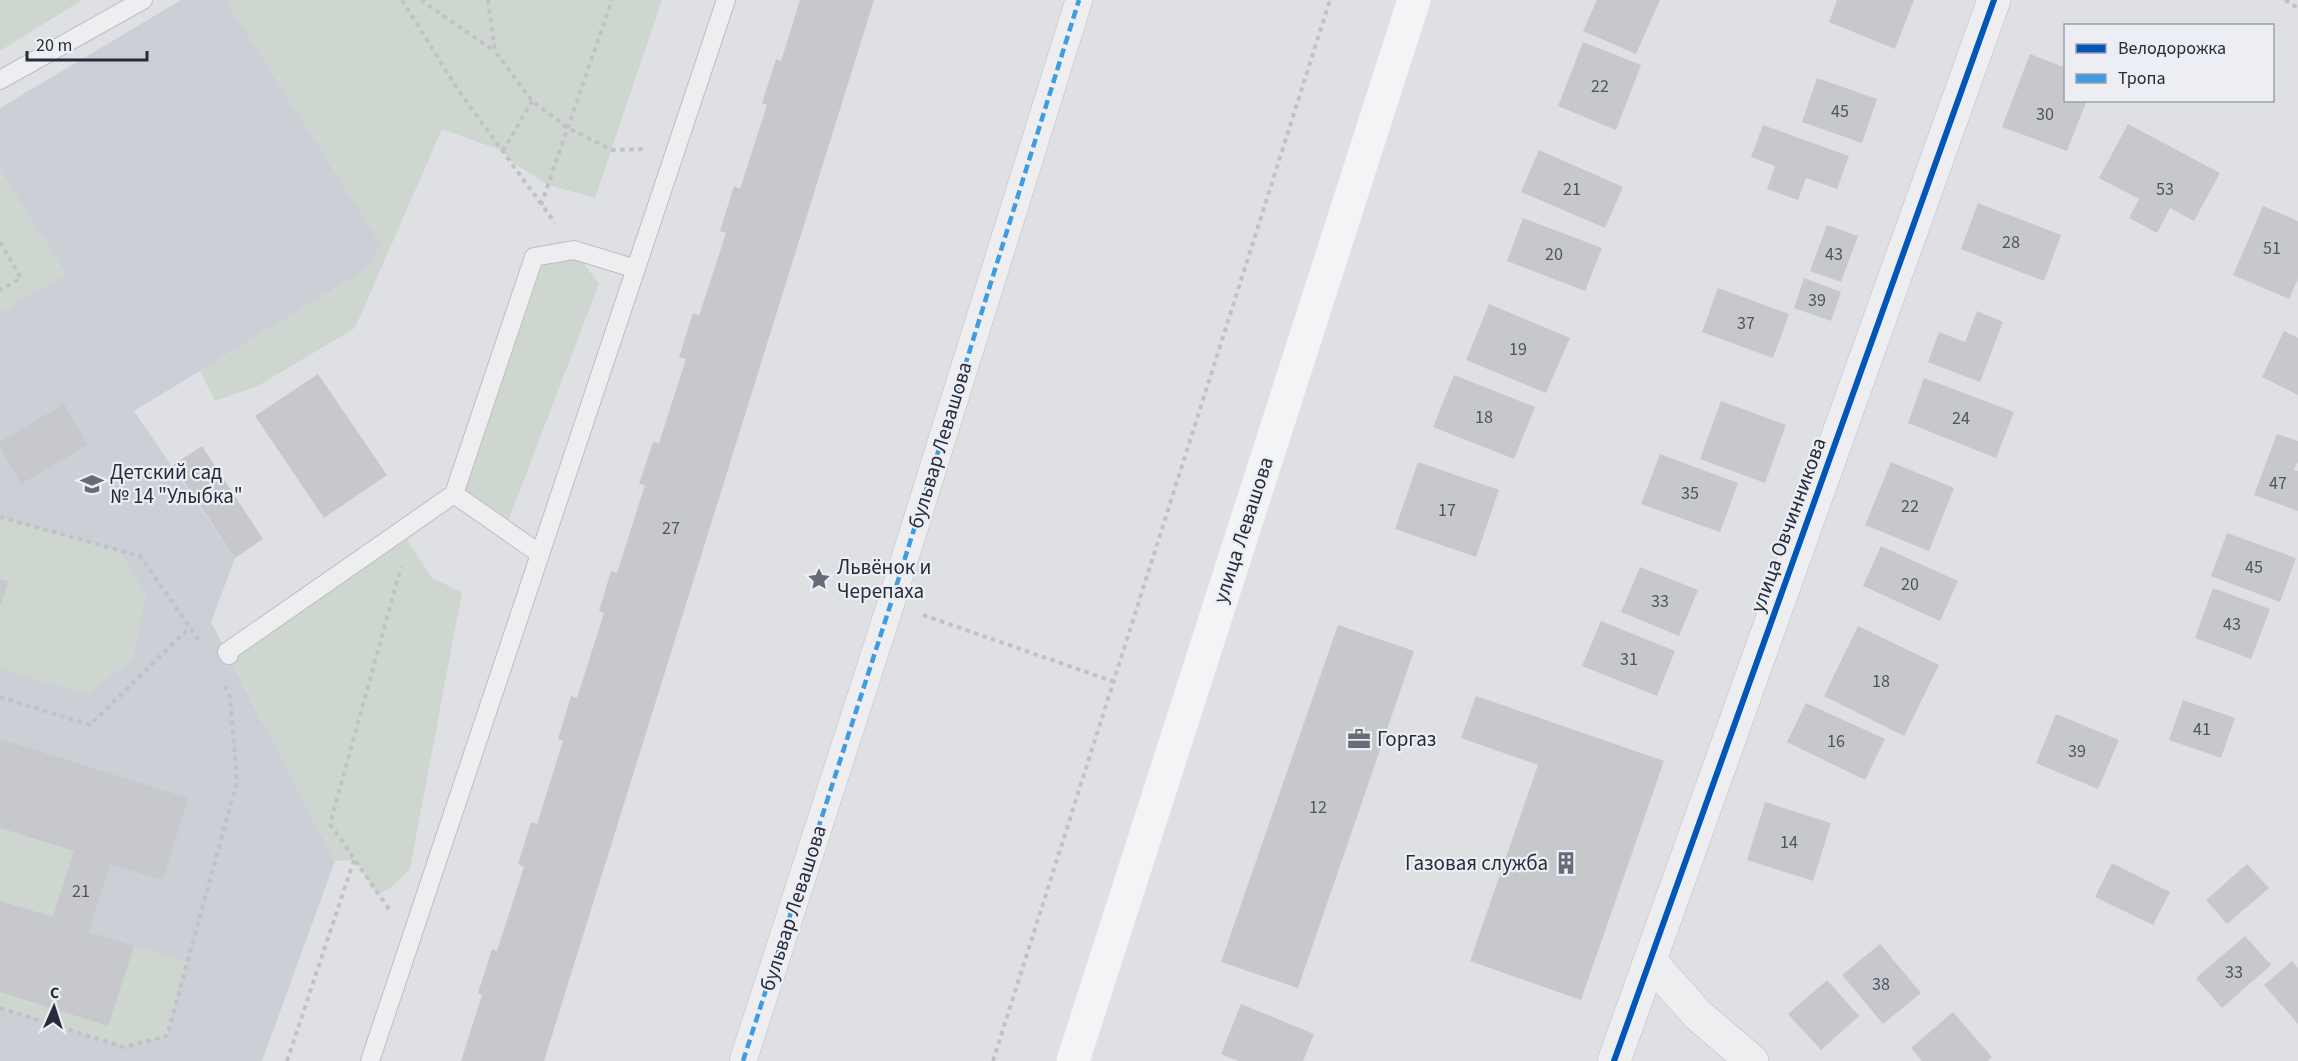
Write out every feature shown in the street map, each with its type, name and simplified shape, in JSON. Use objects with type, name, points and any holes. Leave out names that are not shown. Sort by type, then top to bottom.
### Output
[{"type":"main road","name":"улица Левашова","points":[[1072,1061],[1414,0]]},
{"type":"street","name":"бульвар Левашова","points":[[743,1061],[891,603],[1079,0]]},
{"type":"street","name":"улица Овчинникова","points":[[1614,1061],[1994,0]]},
{"type":"street","points":[[1650,961],[1698,1015],[1752,1061]]},
{"type":"lane","points":[[0,80],[142,0]]},
{"type":"lane","points":[[370,1061],[726,0]]},
{"type":"lane","points":[[229,655],[227,652],[454,494],[534,257],[574,250],[636,269]]},
{"type":"lane","points":[[454,494],[540,554]]},
{"type":"path","points":[[402,0],[458,90],[574,250]]},
{"type":"path","points":[[422,0],[495,51],[532,101],[568,128],[612,150],[676,148]]},
{"type":"path","points":[[488,0],[495,51]]},
{"type":"path","points":[[541,205],[612,0]]},
{"type":"path","points":[[993,1061],[1330,0]]},
{"type":"path","points":[[2285,0],[2298,9]]},
{"type":"path","points":[[503,151],[532,101]]},
{"type":"path","points":[[0,242],[21,278],[0,290]]},
{"type":"path","points":[[0,517],[140,556],[202,644]]},
{"type":"path","points":[[410,940],[330,824],[413,523]]},
{"type":"path","points":[[891,603],[1115,682]]},
{"type":"path","points":[[0,697],[90,725],[190,627]]},
{"type":"path","points":[[0,1008],[124,1047],[167,1036],[237,782],[230,697],[221,679]]},
{"type":"path","points":[[287,1061],[354,860]]},
{"type":"shaded area","points":[[0,0],[82,0],[0,51]]},
{"type":"shaded area","name":"Детский сад № 14 \"Улыбка\"","points":[[181,0],[226,0],[381,244],[369,268],[134,411],[235,558],[211,622],[335,861],[262,1061],[0,1061],[0,312],[66,274],[0,171],[0,108]]},
{"type":"shaded area","points":[[226,0],[662,0],[595,198],[548,185],[509,160],[503,151],[442,129],[355,328],[256,387],[215,401],[200,371],[369,268],[381,244]]},
{"type":"shaded area","points":[[0,171],[66,274],[0,312]]},
{"type":"shaded area","points":[[574,250],[599,284],[505,529],[454,494],[534,257]]},
{"type":"shaded area","points":[[0,517],[119,550],[146,595],[133,660],[86,694],[0,668],[0,607],[8,581],[0,579]]},
{"type":"shaded area","points":[[413,523],[408,541],[432,578],[462,592],[410,869],[389,889],[378,894],[354,860],[335,861],[227,652]]},
{"type":"shaded area","points":[[0,828],[74,851],[53,917],[0,901]]},
{"type":"shaded area","points":[[134,946],[187,962],[167,1036],[124,1047],[0,1008],[0,992]]},
{"type":"building","points":[[800,0],[874,0],[544,1061],[461,1061],[482,995],[478,993],[492,949],[497,951],[524,867],[518,864],[531,822],[537,824],[563,741],[558,739],[571,696],[577,698],[604,613],[599,611],[611,571],[617,573],[645,485],[639,484],[653,442],[659,443],[686,359],[679,357],[693,313],[699,316],[726,233],[720,231],[734,186],[740,189],[767,105],[762,103],[776,59],[781,61]]},
{"type":"building","points":[[1597,0],[1660,0],[1636,54],[1583,31]]},
{"type":"building","points":[[1837,0],[1914,0],[1895,49],[1829,22]]},
{"type":"building","points":[[1583,42],[1641,65],[1616,130],[1558,106]]},
{"type":"building","points":[[2030,54],[2064,67],[2064,102],[2086,102],[2067,151],[2002,127]]},
{"type":"building","points":[[1817,78],[1877,99],[1862,143],[1802,122]]},
{"type":"building","points":[[2128,124],[2220,173],[2194,221],[2170,208],[2157,233],[2129,218],[2139,199],[2099,178]]},
{"type":"building","points":[[1763,125],[1849,156],[1837,189],[1806,178],[1798,200],[1767,189],[1775,166],[1751,157]]},
{"type":"building","points":[[1539,150],[1623,187],[1605,228],[1521,192]]},
{"type":"building","points":[[1978,203],[2061,235],[2044,281],[1961,249]]},
{"type":"building","points":[[2263,206],[2298,221],[2298,279],[2289,299],[2233,275]]},
{"type":"building","points":[[1523,218],[1602,248],[1585,291],[1507,261]]},
{"type":"building","points":[[1827,225],[1858,236],[1841,282],[1810,271]]},
{"type":"building","points":[[1804,278],[1841,292],[1831,321],[1794,308]]},
{"type":"building","points":[[1718,288],[1789,314],[1773,358],[1702,332]]},
{"type":"building","points":[[1489,304],[1570,338],[1546,393],[1466,360]]},
{"type":"building","points":[[1977,311],[2003,322],[1980,382],[1928,362],[1939,332],[1965,342]]},
{"type":"building","points":[[2284,331],[2298,338],[2298,395],[2262,377]]},
{"type":"building","points":[[318,374],[387,475],[324,518],[255,416]]},
{"type":"building","points":[[1454,375],[1535,407],[1514,459],[1433,427]]},
{"type":"building","points":[[1924,378],[2014,412],[1996,458],[1908,423]]},
{"type":"building","points":[[1721,401],[1786,425],[1765,483],[1700,459]]},
{"type":"building","points":[[64,404],[88,445],[21,484],[0,447],[0,442]]},
{"type":"building","points":[[2277,434],[2298,441],[2298,461],[2294,470],[2298,471],[2298,511],[2254,495]]},
{"type":"building","points":[[202,446],[263,539],[235,558],[173,465]]},
{"type":"building","points":[[1660,454],[1738,483],[1720,532],[1641,504]]},
{"type":"building","points":[[1418,462],[1499,490],[1476,557],[1395,529]]},
{"type":"building","points":[[1891,462],[1954,488],[1929,551],[1865,525]]},
{"type":"building","points":[[2227,533],[2296,558],[2280,602],[2211,576]]},
{"type":"building","points":[[1881,546],[1958,581],[1940,621],[1863,586]]},
{"type":"building","points":[[1640,567],[1698,590],[1679,636],[1621,612]]},
{"type":"building","points":[[0,579],[8,581],[1,605],[0,605]]},
{"type":"building","points":[[2213,588],[2270,609],[2251,659],[2195,638]]},
{"type":"building","points":[[1601,621],[1675,651],[1657,696],[1582,666]]},
{"type":"building","points":[[1338,625],[1414,651],[1298,988],[1221,962]]},
{"type":"building","points":[[1858,626],[1939,665],[1904,736],[1824,696]]},
{"type":"building","name":"Газовая служба","points":[[1476,696],[1664,761],[1581,1000],[1470,961],[1538,765],[1461,738]]},
{"type":"building","points":[[2183,700],[2235,718],[2221,758],[2169,740]]},
{"type":"building","points":[[1806,703],[1885,739],[1865,780],[1787,742]]},
{"type":"building","points":[[2056,714],[2119,740],[2098,789],[2036,763]]},
{"type":"building","points":[[0,739],[188,798],[163,880],[110,864],[89,932],[134,946],[108,1026],[0,992],[0,901],[53,917],[74,851],[0,828]]},
{"type":"building","points":[[1765,802],[1831,823],[1813,881],[1747,860]]},
{"type":"building","points":[[2112,863],[2170,892],[2153,925],[2095,897]]},
{"type":"building","points":[[2247,864],[2269,888],[2227,924],[2206,900]]},
{"type":"building","points":[[2245,936],[2271,965],[2222,1008],[2196,978]]},
{"type":"building","points":[[1880,944],[1921,993],[1883,1024],[1842,975]]},
{"type":"building","points":[[2292,961],[2298,968],[2298,1024],[2264,985]]},
{"type":"building","points":[[1827,980],[1859,1016],[1821,1050],[1788,1014]]},
{"type":"building","points":[[1241,1004],[1314,1034],[1303,1061],[1238,1061],[1221,1054]]},
{"type":"building","points":[[1953,1012],[1992,1057],[1988,1061],[1922,1061],[1911,1048]]},
{"type":"marked path","points":[[743,1061],[891,603],[1079,0]]},
{"type":"cycle path","points":[[1614,1061],[1994,0]]},
{"type":"place","name":"Детский сад № 14 \"Улыбка\"","points":[[92,484]]},
{"type":"place","name":"Львёнок и Черепаха","points":[[819,579]]},
{"type":"place","name":"Горгаз","points":[[1359,739]]},
{"type":"place","name":"Газовая служба","points":[[1566,863]]}]
